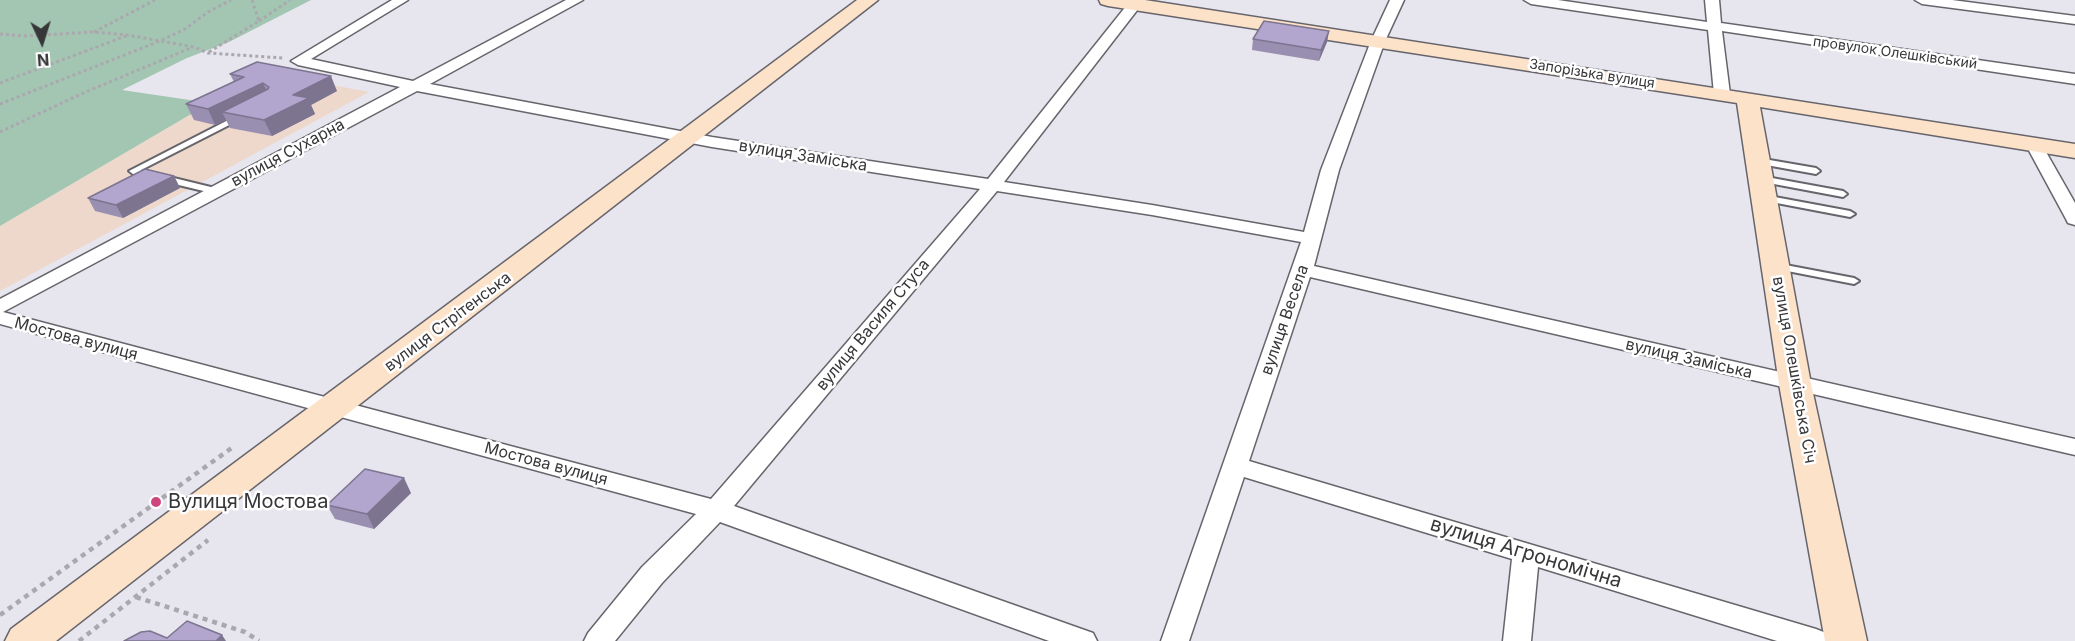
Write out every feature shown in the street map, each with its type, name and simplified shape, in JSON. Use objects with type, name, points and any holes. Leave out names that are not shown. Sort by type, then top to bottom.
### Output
[{"type":"street","points":[[299,59],[400,0]]},
{"type":"street","name":"вулиця Сухарна","points":[[422,86],[576,0]]},
{"type":"street","name":"вулиця Сухарна","points":[[0,308],[216,192],[592,0]]},
{"type":"street","name":"вулиця Стрітенська","points":[[26,641],[869,0]]},
{"type":"street","name":"Запорізька вулиця","points":[[1108,0],[1136,2],[2075,151]]},
{"type":"street","name":"вулиця Весела","points":[[1175,641],[1313,239],[1330,170],[1378,41],[1397,0]]},
{"type":"street","name":"провулок Олешківський","points":[[1531,0],[2075,79]]},
{"type":"street","name":"вулиця Олешківська Січ","points":[[1712,0],[1715,27],[1761,179],[1795,384],[1846,641]]},
{"type":"street","points":[[1922,0],[2075,20]]},
{"type":"street","name":"вулиця Василя Стуса","points":[[598,641],[652,574],[716,510],[992,186],[1136,2]]},
{"type":"street","name":"вулиця Заміська","points":[[299,59],[298,61],[305,64],[690,138],[1152,210],[1313,239]]},
{"type":"street","points":[[2034,145],[2075,219]]},
{"type":"street","name":"вулиця Заміська","points":[[1303,269],[2075,447]]},
{"type":"street","name":"Мостова вулиця","points":[[0,318],[716,510],[1083,641]]},
{"type":"street","name":"вулиця Агрономічна","points":[[1235,465],[1816,641]]},
{"type":"street","points":[[1517,641],[1526,553]]},
{"type":"lane","points":[[216,192],[133,171],[249,113]]},
{"type":"lane","points":[[1761,179],[1816,171]]},
{"type":"lane","points":[[1761,179],[1843,194]]},
{"type":"lane","points":[[1761,179],[1850,214]]},
{"type":"lane","points":[[1775,266],[1854,280]]},
{"type":"path","points":[[93,32],[154,0]]},
{"type":"path","points":[[0,104],[160,41],[231,0]]},
{"type":"path","points":[[252,0],[259,21]]},
{"type":"path","points":[[208,53],[290,0]]},
{"type":"path","points":[[0,34],[26,36],[93,32],[128,35],[194,47],[208,53],[299,59]]},
{"type":"path","points":[[0,83],[128,35]]},
{"type":"path","points":[[0,132],[81,94],[194,47]]},
{"type":"path","points":[[0,615],[241,441]]},
{"type":"path","points":[[136,597],[245,632],[260,641]]},
{"type":"shaded area","points":[[269,73],[369,92],[0,291],[0,226],[210,103]]},
{"type":"green space","points":[[0,0],[311,0],[229,42],[187,58],[122,90],[210,103],[0,226]]},
{"type":"building","points":[[1264,21],[1329,31],[1321,50],[1253,39]]},
{"type":"building","points":[[257,62],[331,76],[293,95],[309,98],[264,120],[222,112],[268,89],[269,87],[263,83],[208,109],[186,104],[244,77],[230,74]]},
{"type":"building","points":[[145,169],[174,176],[116,205],[88,198]]},
{"type":"building","points":[[365,469],[404,478],[367,514],[327,505]]},
{"type":"building","points":[[187,621],[222,635],[216,641],[124,641],[141,632],[150,631],[167,638]]},
{"type":"place","name":"Вулиця Мостова","points":[[156,502]]}]
